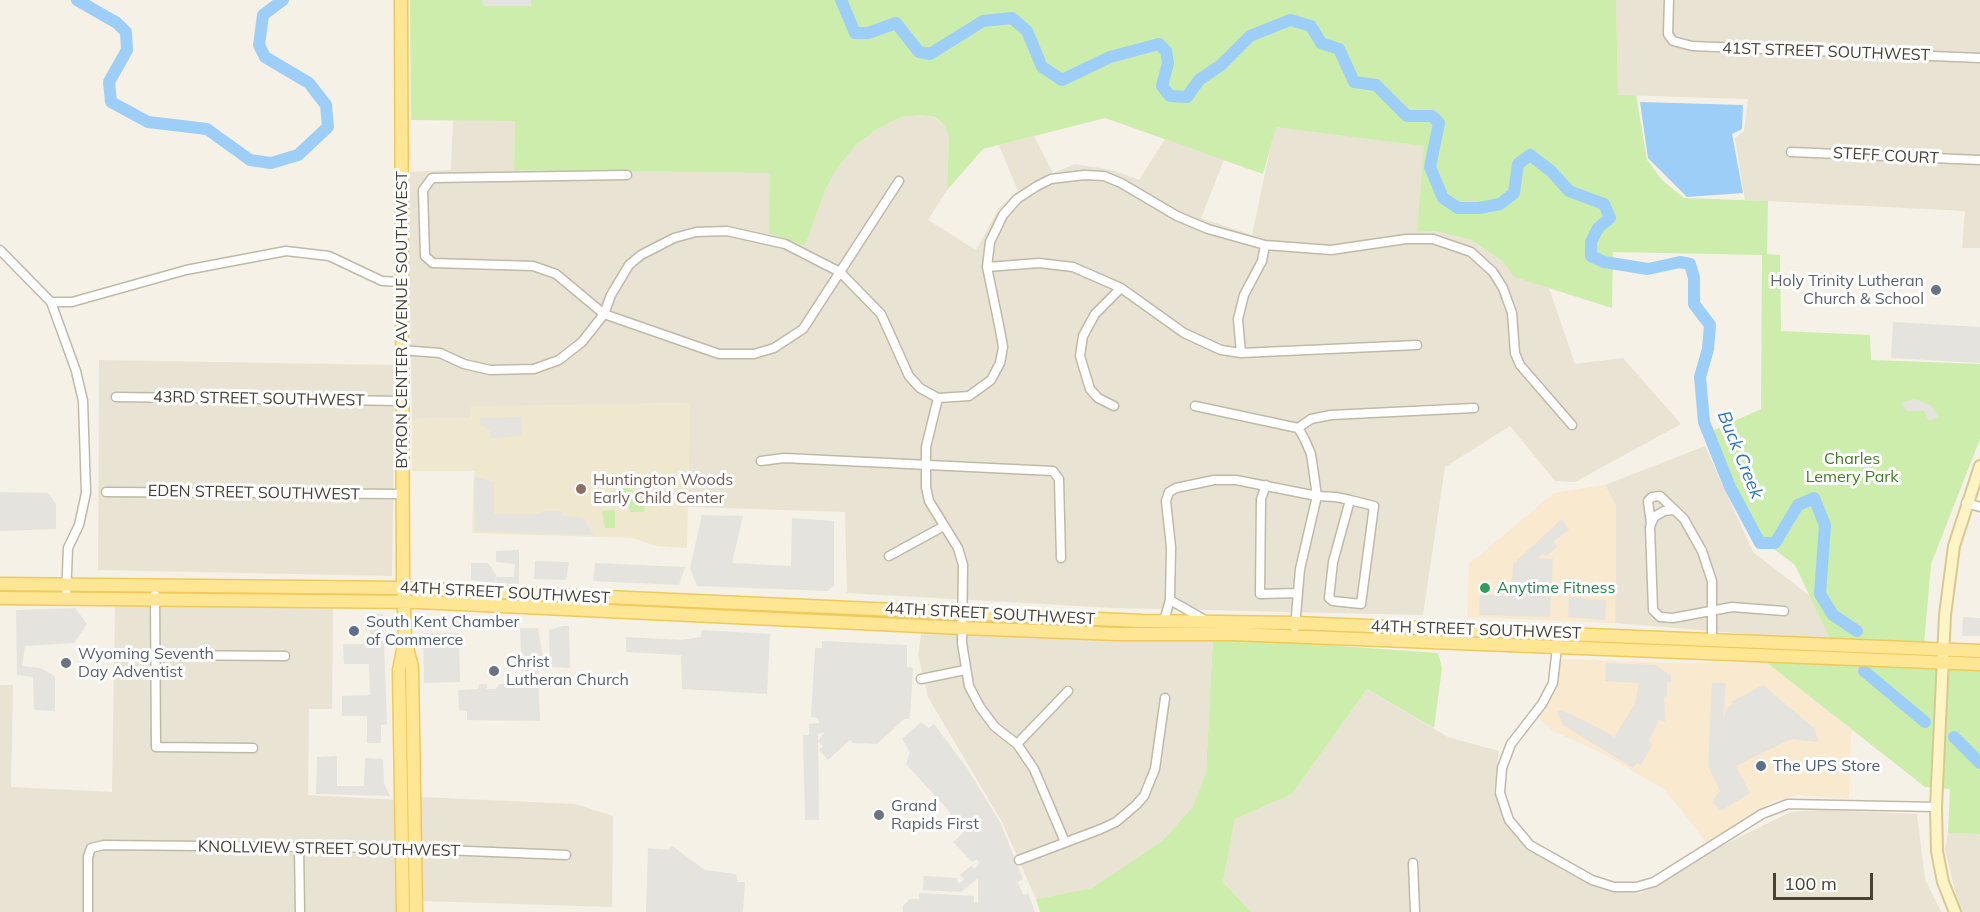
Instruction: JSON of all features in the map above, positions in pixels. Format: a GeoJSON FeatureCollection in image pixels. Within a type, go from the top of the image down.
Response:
{"type":"FeatureCollection","features":[{"type":"Feature","properties":{"kind":"main road","name":"BYRON CENTER AVENUE SOUTHWEST"},"geometry":{"type":"LineString","coordinates":[[401,0],[404,602],[405,640],[412,676],[416,912]]}},
{"type":"Feature","properties":{"kind":"main road","name":"44TH STREET SOUTHWEST"},"geometry":{"type":"LineString","coordinates":[[0,584],[404,588],[963,613],[1407,627],[1980,651]]}},
{"type":"Feature","properties":{"kind":"main road","name":"44TH STREET SOUTHWEST"},"geometry":{"type":"LineString","coordinates":[[0,597],[404,602],[963,628],[1295,637],[1980,664]]}},
{"type":"Feature","properties":{"kind":"main road"},"geometry":{"type":"LineString","coordinates":[[786,619],[793,610],[804,606]]}},
{"type":"Feature","properties":{"kind":"main road"},"geometry":{"type":"LineString","coordinates":[[1406,641],[1407,627]]}},
{"type":"Feature","properties":{"kind":"main road"},"geometry":{"type":"LineString","coordinates":[[1542,647],[1557,634]]}},
{"type":"Feature","properties":{"kind":"main road"},"geometry":{"type":"LineString","coordinates":[[1557,647],[1561,640],[1573,634]]}},
{"type":"Feature","properties":{"kind":"main road","name":"BYRON CENTER AVENUE SOUTHWEST"},"geometry":{"type":"LineString","coordinates":[[403,912],[399,670],[405,640]]}},
{"type":"Feature","properties":{"kind":"main road"},"geometry":{"type":"LineString","coordinates":[[1748,641],[1753,655],[1766,642]]}},
{"type":"Feature","properties":{"kind":"street","name":"41ST STREET SOUTHWEST"},"geometry":{"type":"LineString","coordinates":[[1669,0],[1668,34],[1674,41],[1692,46],[1980,58]]}},
{"type":"Feature","properties":{"kind":"street","name":"STEFF COURT"},"geometry":{"type":"LineString","coordinates":[[1791,152],[1980,160]]}},
{"type":"Feature","properties":{"kind":"street"},"geometry":{"type":"LineString","coordinates":[[627,175],[432,178],[423,190],[425,256],[433,264],[514,264],[541,268],[556,274],[604,314],[713,352],[731,356],[754,354],[774,348],[803,329],[899,181]]}},
{"type":"Feature","properties":{"kind":"street"},"geometry":{"type":"LineString","coordinates":[[402,350],[440,352],[464,364],[490,370],[534,369],[559,360],[582,342],[604,314],[610,295],[629,265],[653,246],[696,232],[727,231],[763,238],[810,255],[840,272],[881,314],[909,376],[920,388],[938,398],[960,398],[978,391],[991,380],[1000,363],[1003,347],[987,267],[990,242],[1003,215],[1017,199],[1051,179],[1083,175],[1104,176],[1208,229],[1265,245],[1331,250],[1406,239],[1433,239],[1471,252],[1493,272],[1503,288],[1512,313],[1515,353],[1520,365],[1572,425]]}},
{"type":"Feature","properties":{"kind":"street"},"geometry":{"type":"LineString","coordinates":[[1241,353],[1238,319],[1244,296],[1262,261],[1265,245]]}},
{"type":"Feature","properties":{"kind":"street"},"geometry":{"type":"LineString","coordinates":[[0,250],[51,302],[76,371],[85,416],[86,493],[78,525],[68,548],[66,598]]}},
{"type":"Feature","properties":{"kind":"street"},"geometry":{"type":"LineString","coordinates":[[51,302],[72,302],[186,270],[286,251],[330,256],[382,280],[401,282]]}},
{"type":"Feature","properties":{"kind":"street"},"geometry":{"type":"LineString","coordinates":[[987,267],[1039,263],[1073,267],[1121,288],[1184,333],[1221,350],[1241,353],[1417,345]]}},
{"type":"Feature","properties":{"kind":"street"},"geometry":{"type":"LineString","coordinates":[[1114,406],[1098,398],[1090,389],[1080,356],[1083,336],[1095,314],[1121,288]]}},
{"type":"Feature","properties":{"kind":"street","name":"43RD STREET SOUTHWEST"},"geometry":{"type":"LineString","coordinates":[[117,397],[402,401]]}},
{"type":"Feature","properties":{"kind":"street"},"geometry":{"type":"LineString","coordinates":[[938,398],[931,422],[925,464],[929,501],[958,548],[963,565],[965,670],[969,686],[980,707],[995,727],[1017,744],[1042,783],[1065,842]]}},
{"type":"Feature","properties":{"kind":"street"},"geometry":{"type":"LineString","coordinates":[[1195,406],[1298,428],[1311,419],[1331,415],[1474,408]]}},
{"type":"Feature","properties":{"kind":"street"},"geometry":{"type":"LineString","coordinates":[[1295,637],[1300,569],[1317,496],[1311,454],[1298,428]]}},
{"type":"Feature","properties":{"kind":"street"},"geometry":{"type":"LineString","coordinates":[[761,460],[784,458],[1053,471],[1059,479],[1061,558]]}},
{"type":"Feature","properties":{"kind":"street"},"geometry":{"type":"LineString","coordinates":[[1955,912],[1943,882],[1937,851],[1936,807],[1943,650],[1947,580],[1966,503],[1980,466]]}},
{"type":"Feature","properties":{"kind":"street"},"geometry":{"type":"LineString","coordinates":[[1164,621],[1170,600],[1171,548],[1167,501],[1169,492],[1184,485],[1214,480],[1266,485],[1317,496],[1350,500],[1374,506],[1361,604],[1333,601],[1329,598],[1333,562],[1350,500]]}},
{"type":"Feature","properties":{"kind":"street"},"geometry":{"type":"LineString","coordinates":[[1266,485],[1261,500],[1260,594],[1298,593]]}},
{"type":"Feature","properties":{"kind":"street","name":"EDEN STREET SOUTHWEST"},"geometry":{"type":"LineString","coordinates":[[106,492],[403,495]]}},
{"type":"Feature","properties":{"kind":"street"},"geometry":{"type":"LineString","coordinates":[[1712,640],[1714,610],[1712,582],[1702,551],[1688,525],[1664,497],[1652,497],[1647,505],[1651,524],[1651,590],[1653,610],[1660,617],[1673,618],[1714,610],[1732,607],[1784,611]]}},
{"type":"Feature","properties":{"kind":"street"},"geometry":{"type":"LineString","coordinates":[[1966,503],[1980,507]]}},
{"type":"Feature","properties":{"kind":"street"},"geometry":{"type":"LineString","coordinates":[[1651,524],[1654,517],[1664,511],[1674,510]]}},
{"type":"Feature","properties":{"kind":"street"},"geometry":{"type":"LineString","coordinates":[[890,556],[944,526]]}},
{"type":"Feature","properties":{"kind":"street"},"geometry":{"type":"LineString","coordinates":[[155,586],[156,747],[253,748]]}},
{"type":"Feature","properties":{"kind":"street"},"geometry":{"type":"LineString","coordinates":[[1170,600],[1205,620]]}},
{"type":"Feature","properties":{"kind":"street"},"geometry":{"type":"LineString","coordinates":[[1557,647],[1553,683],[1542,704],[1511,744],[1502,768],[1500,793],[1509,820],[1530,845],[1592,880],[1614,887],[1636,888],[1654,882],[1762,814],[1788,804],[1936,807]]}},
{"type":"Feature","properties":{"kind":"street"},"geometry":{"type":"LineString","coordinates":[[155,655],[285,656]]}},
{"type":"Feature","properties":{"kind":"street"},"geometry":{"type":"LineString","coordinates":[[921,679],[965,670]]}},
{"type":"Feature","properties":{"kind":"street"},"geometry":{"type":"LineString","coordinates":[[1017,744],[1068,691]]}},
{"type":"Feature","properties":{"kind":"street"},"geometry":{"type":"LineString","coordinates":[[1019,860],[1116,822],[1144,796],[1155,769],[1165,698]]}},
{"type":"Feature","properties":{"kind":"street","name":"KNOLLVIEW STREET SOUTHWEST"},"geometry":{"type":"LineString","coordinates":[[88,912],[88,857],[91,848],[104,845],[402,848],[566,855]]}},
{"type":"Feature","properties":{"kind":"street"},"geometry":{"type":"LineString","coordinates":[[299,847],[300,912]]}},
{"type":"Feature","properties":{"kind":"street"},"geometry":{"type":"LineString","coordinates":[[1413,863],[1415,912]]}},
{"type":"Feature","properties":{"kind":"shaded area"},"geometry":{"type":"Polygon","coordinates":[[[482,0],[531,0],[531,6],[483,6],[482,0]]]}},
{"type":"Feature","properties":{"kind":"shaded area"},"geometry":{"type":"Polygon","coordinates":[[[1616,0],[1980,0],[1980,248],[1962,248],[1965,211],[1745,200],[1735,138],[1744,131],[1748,99],[1618,95],[1616,0]]]}},
{"type":"Feature","properties":{"kind":"shaded area"},"geometry":{"type":"Polygon","coordinates":[[[920,115],[934,117],[944,125],[949,137],[947,190],[928,220],[976,250],[999,208],[1018,191],[999,145],[1034,136],[1053,173],[1075,164],[1112,170],[1139,180],[1165,139],[1224,160],[1201,218],[1252,235],[1275,126],[1425,146],[1417,232],[1435,231],[1471,240],[1502,261],[1514,277],[1549,288],[1575,364],[1623,358],[1681,424],[1575,482],[1555,481],[1510,426],[1445,467],[1423,615],[1113,608],[847,593],[845,512],[688,507],[690,403],[471,407],[470,418],[412,419],[408,172],[451,170],[453,120],[515,121],[514,170],[771,173],[769,233],[805,246],[825,190],[838,167],[856,145],[877,129],[901,117],[920,115]]]}},
{"type":"Feature","properties":{"kind":"shaded area"},"geometry":{"type":"Polygon","coordinates":[[[1893,322],[1980,327],[1980,363],[1891,358],[1893,322]]]}},
{"type":"Feature","properties":{"kind":"shaded area"},"geometry":{"type":"Polygon","coordinates":[[[99,360],[395,365],[392,576],[98,570],[99,360]]]}},
{"type":"Feature","properties":{"kind":"shaded area"},"geometry":{"type":"Polygon","coordinates":[[[1915,399],[1931,405],[1938,417],[1929,421],[1924,411],[1906,411],[1901,403],[1915,399]]]}},
{"type":"Feature","properties":{"kind":"shaded area","name":"Huntington Woods Early Child Center"},"geometry":{"type":"Polygon","coordinates":[[[690,403],[687,548],[656,546],[633,538],[472,533],[474,471],[412,471],[412,419],[470,418],[471,406],[690,403]]]}},
{"type":"Feature","properties":{"kind":"shaded area"},"geometry":{"type":"Polygon","coordinates":[[[522,417],[521,436],[491,438],[490,431],[480,424],[480,418],[522,417]]]}},
{"type":"Feature","properties":{"kind":"shaded area"},"geometry":{"type":"Polygon","coordinates":[[[1705,446],[1753,552],[1810,596],[1831,641],[1615,623],[1616,506],[1605,485],[1705,446]]]}},
{"type":"Feature","properties":{"kind":"shaded area"},"geometry":{"type":"Polygon","coordinates":[[[474,476],[494,482],[494,514],[540,514],[545,511],[562,511],[563,516],[582,517],[594,535],[475,531],[474,476]]]}},
{"type":"Feature","properties":{"kind":"shaded area"},"geometry":{"type":"Polygon","coordinates":[[[1605,485],[1616,506],[1615,623],[1467,617],[1469,564],[1554,493],[1605,485]]]}},
{"type":"Feature","properties":{"kind":"shaded area"},"geometry":{"type":"Polygon","coordinates":[[[0,492],[48,493],[56,504],[56,529],[0,531],[0,492]]]}},
{"type":"Feature","properties":{"kind":"shaded area"},"geometry":{"type":"Polygon","coordinates":[[[702,515],[743,516],[732,563],[791,566],[792,518],[834,521],[834,586],[827,591],[697,586],[690,568],[702,515]]]}},
{"type":"Feature","properties":{"kind":"shaded area"},"geometry":{"type":"Polygon","coordinates":[[[1562,519],[1569,530],[1553,542],[1557,547],[1546,556],[1542,553],[1538,558],[1553,559],[1550,617],[1479,615],[1480,594],[1511,595],[1513,564],[1562,519]]]}},
{"type":"Feature","properties":{"kind":"shaded area"},"geometry":{"type":"Polygon","coordinates":[[[519,550],[519,584],[497,583],[496,577],[514,577],[515,564],[496,562],[496,551],[519,550]]]}},
{"type":"Feature","properties":{"kind":"shaded area"},"geometry":{"type":"Polygon","coordinates":[[[535,561],[569,562],[566,580],[534,579],[535,561]]]}},
{"type":"Feature","properties":{"kind":"shaded area"},"geometry":{"type":"Polygon","coordinates":[[[471,563],[488,563],[496,575],[495,583],[471,580],[471,563]]]}},
{"type":"Feature","properties":{"kind":"shaded area"},"geometry":{"type":"Polygon","coordinates":[[[595,563],[685,567],[679,585],[593,581],[595,563]]]}},
{"type":"Feature","properties":{"kind":"shaded area"},"geometry":{"type":"Polygon","coordinates":[[[1569,597],[1606,600],[1605,620],[1568,617],[1569,597]]]}},
{"type":"Feature","properties":{"kind":"shaded area"},"geometry":{"type":"Polygon","coordinates":[[[115,603],[333,607],[332,709],[309,709],[308,795],[398,800],[399,912],[0,912],[0,685],[13,685],[11,787],[112,792],[115,603]]]}},
{"type":"Feature","properties":{"kind":"shaded area"},"geometry":{"type":"Polygon","coordinates":[[[75,608],[87,624],[74,643],[25,646],[22,666],[40,668],[55,676],[55,711],[34,710],[33,677],[17,675],[16,610],[75,608]]]}},
{"type":"Feature","properties":{"kind":"shaded area"},"geometry":{"type":"Polygon","coordinates":[[[370,614],[383,614],[387,724],[381,725],[381,743],[367,743],[367,716],[342,716],[342,696],[370,695],[369,664],[344,664],[343,644],[370,644],[370,614]]]}},
{"type":"Feature","properties":{"kind":"shaded area"},"geometry":{"type":"Polygon","coordinates":[[[1963,617],[1980,618],[1980,636],[1962,636],[1963,617]]]}},
{"type":"Feature","properties":{"kind":"shaded area"},"geometry":{"type":"Polygon","coordinates":[[[569,626],[570,668],[550,667],[549,630],[569,626]]]}},
{"type":"Feature","properties":{"kind":"shaded area"},"geometry":{"type":"Polygon","coordinates":[[[520,628],[538,628],[544,664],[538,666],[540,721],[467,720],[467,711],[459,710],[458,690],[478,689],[479,684],[487,684],[487,689],[496,689],[499,684],[525,683],[525,655],[521,654],[520,628]]]}},
{"type":"Feature","properties":{"kind":"shaded area"},"geometry":{"type":"Polygon","coordinates":[[[702,630],[770,634],[767,694],[682,689],[681,655],[626,652],[626,637],[682,640],[701,637],[702,630]]]}},
{"type":"Feature","properties":{"kind":"shaded area"},"geometry":{"type":"Polygon","coordinates":[[[922,630],[1213,637],[1206,773],[1192,808],[1162,841],[1092,888],[1036,899],[1002,822],[928,697],[918,655],[922,630]]]}},
{"type":"Feature","properties":{"kind":"shaded area"},"geometry":{"type":"Polygon","coordinates":[[[423,633],[459,633],[460,682],[424,683],[423,633]]]}},
{"type":"Feature","properties":{"kind":"shaded area"},"geometry":{"type":"Polygon","coordinates":[[[822,641],[907,645],[907,667],[913,668],[910,719],[904,719],[877,744],[853,743],[850,740],[828,760],[819,750],[823,746],[818,741],[819,820],[805,820],[803,735],[809,735],[809,724],[819,723],[818,718],[811,717],[815,648],[822,648],[822,641]],[[825,732],[818,734],[818,741],[825,732]]]}},
{"type":"Feature","properties":{"kind":"shaded area"},"geometry":{"type":"Polygon","coordinates":[[[1562,659],[1675,663],[1766,662],[1851,729],[1849,799],[1798,795],[1772,802],[1708,844],[1665,790],[1604,754],[1553,731],[1537,716],[1552,695],[1562,659]]]}},
{"type":"Feature","properties":{"kind":"shaded area"},"geometry":{"type":"Polygon","coordinates":[[[1606,663],[1655,665],[1671,676],[1671,682],[1667,682],[1667,696],[1664,697],[1665,722],[1659,719],[1649,741],[1652,745],[1641,765],[1637,763],[1633,768],[1563,725],[1557,712],[1561,710],[1583,720],[1613,736],[1613,739],[1635,704],[1639,683],[1605,681],[1606,663]]]}},
{"type":"Feature","properties":{"kind":"shaded area"},"geometry":{"type":"Polygon","coordinates":[[[1712,683],[1726,683],[1723,722],[1726,709],[1733,704],[1731,702],[1763,685],[1815,729],[1818,742],[1791,739],[1736,766],[1750,793],[1721,811],[1712,802],[1720,791],[1708,766],[1712,683]]]}},
{"type":"Feature","properties":{"kind":"shaded area"},"geometry":{"type":"Polygon","coordinates":[[[1367,689],[1448,737],[1499,751],[1494,792],[1517,839],[1562,870],[1600,889],[1641,893],[1717,848],[1791,812],[1820,810],[1917,814],[1925,879],[1941,912],[1251,912],[1223,882],[1235,819],[1292,794],[1367,689]]]}},
{"type":"Feature","properties":{"kind":"shaded area"},"geometry":{"type":"Polygon","coordinates":[[[921,722],[929,728],[934,724],[967,768],[1001,824],[1023,879],[1018,882],[1023,895],[1028,893],[1035,912],[903,912],[903,906],[910,899],[919,899],[919,893],[974,896],[974,902],[978,902],[978,878],[961,892],[923,890],[924,876],[957,878],[959,884],[964,879],[960,875],[971,866],[975,869],[979,863],[977,859],[972,862],[953,842],[963,833],[948,810],[906,764],[910,752],[902,739],[921,722]]]}},
{"type":"Feature","properties":{"kind":"shaded area"},"geometry":{"type":"Polygon","coordinates":[[[337,756],[337,786],[364,786],[365,758],[383,759],[384,783],[390,796],[316,794],[317,757],[337,756]]]}},
{"type":"Feature","properties":{"kind":"shaded area"},"geometry":{"type":"Polygon","coordinates":[[[420,797],[575,804],[613,816],[612,907],[421,901],[420,797]]]}},
{"type":"Feature","properties":{"kind":"shaded area"},"geometry":{"type":"Polygon","coordinates":[[[1948,833],[1980,834],[1980,912],[1960,912],[1945,849],[1948,833]]]}},
{"type":"Feature","properties":{"kind":"shaded area"},"geometry":{"type":"Polygon","coordinates":[[[672,846],[705,870],[736,874],[738,882],[745,882],[743,912],[646,912],[648,848],[668,850],[672,846]]]}},
{"type":"Feature","properties":{"kind":"green space","name":"Charles Lemery Park"},"geometry":{"type":"Polygon","coordinates":[[[410,0],[1616,0],[1618,95],[1636,95],[1647,160],[1663,181],[1684,198],[1768,201],[1767,254],[1780,255],[1781,331],[1870,335],[1871,360],[1980,364],[1980,439],[1931,564],[1924,644],[1831,641],[1795,565],[1761,539],[1745,513],[1710,432],[1761,409],[1762,255],[1613,252],[1612,308],[1514,277],[1502,261],[1471,240],[1435,231],[1417,232],[1424,146],[1276,127],[1263,174],[1105,118],[983,149],[947,190],[949,137],[944,125],[935,117],[920,115],[901,117],[877,129],[856,145],[838,167],[825,190],[805,246],[769,233],[770,173],[514,170],[515,121],[411,120],[410,0]]]}},
{"type":"Feature","properties":{"kind":"green space"},"geometry":{"type":"Polygon","coordinates":[[[622,485],[639,494],[645,506],[644,512],[630,512],[627,503],[620,500],[622,485]]]}},
{"type":"Feature","properties":{"kind":"green space"},"geometry":{"type":"Polygon","coordinates":[[[615,510],[615,528],[605,528],[602,511],[615,510]]]}},
{"type":"Feature","properties":{"kind":"green space"},"geometry":{"type":"Polygon","coordinates":[[[1213,637],[1438,653],[1442,668],[1434,728],[1367,689],[1292,794],[1235,819],[1223,882],[1251,912],[1040,912],[1036,899],[1092,888],[1162,841],[1192,808],[1206,773],[1213,637]]]}},
{"type":"Feature","properties":{"kind":"green space"},"geometry":{"type":"Polygon","coordinates":[[[1766,662],[1980,671],[1980,834],[1948,833],[1950,789],[1925,787],[1766,662]]]}},
{"type":"Feature","properties":{"kind":"water"},"geometry":{"type":"Polygon","coordinates":[[[1640,102],[1743,105],[1742,129],[1732,134],[1743,193],[1687,197],[1648,158],[1640,102]]]}},
{"type":"Feature","properties":{"kind":"waterway","name":"Buck Creek"},"geometry":{"type":"LineString","coordinates":[[77,0],[117,23],[126,32],[127,50],[109,82],[111,102],[148,122],[207,129],[250,160],[271,163],[298,155],[328,127],[326,105],[309,83],[265,57],[259,45],[263,15],[283,0]]}},
{"type":"Feature","properties":{"kind":"waterway","name":"Buck Creek"},"geometry":{"type":"LineString","coordinates":[[841,0],[855,33],[868,33],[896,23],[919,52],[930,54],[983,21],[1012,18],[1027,31],[1042,67],[1062,80],[1110,57],[1159,44],[1166,51],[1168,63],[1162,86],[1170,96],[1187,97],[1199,80],[1221,65],[1250,36],[1290,20],[1311,26],[1321,43],[1339,49],[1354,82],[1376,85],[1407,116],[1432,116],[1439,123],[1430,167],[1443,198],[1458,208],[1479,208],[1500,204],[1514,193],[1518,164],[1530,155],[1551,171],[1569,191],[1604,204],[1610,218],[1598,228],[1591,242],[1591,256],[1604,262],[1648,269],[1680,262],[1690,264],[1694,278],[1694,304],[1710,325],[1708,349],[1700,377],[1704,422],[1730,487],[1760,543],[1775,543],[1798,505],[1814,498],[1825,525],[1820,594],[1833,615],[1857,631]]}},
{"type":"Feature","properties":{"kind":"waterway","name":"Buck Creek"},"geometry":{"type":"LineString","coordinates":[[1864,671],[1925,722]]}},
{"type":"Feature","properties":{"kind":"waterway","name":"Buck Creek"},"geometry":{"type":"LineString","coordinates":[[1954,737],[1980,763]]}},
{"type":"Feature","properties":{"kind":"place","name":"Holy Trinity Lutheran Church & School"},"geometry":{"type":"Point","coordinates":[1936,290]}},
{"type":"Feature","properties":{"kind":"place","name":"Huntington Woods Early Child Center"},"geometry":{"type":"Point","coordinates":[581,489]}},
{"type":"Feature","properties":{"kind":"place","name":"Anytime Fitness"},"geometry":{"type":"Point","coordinates":[1485,588]}},
{"type":"Feature","properties":{"kind":"place","name":"South Kent Chamber of Commerce"},"geometry":{"type":"Point","coordinates":[354,631]}},
{"type":"Feature","properties":{"kind":"place","name":"Wyoming Seventh Day Adventist"},"geometry":{"type":"Point","coordinates":[66,663]}},
{"type":"Feature","properties":{"kind":"place","name":"Christ Lutheran Church"},"geometry":{"type":"Point","coordinates":[494,671]}},
{"type":"Feature","properties":{"kind":"place","name":"The UPS Store"},"geometry":{"type":"Point","coordinates":[1761,766]}},
{"type":"Feature","properties":{"kind":"place","name":"Grand Rapids First"},"geometry":{"type":"Point","coordinates":[879,815]}}]}
